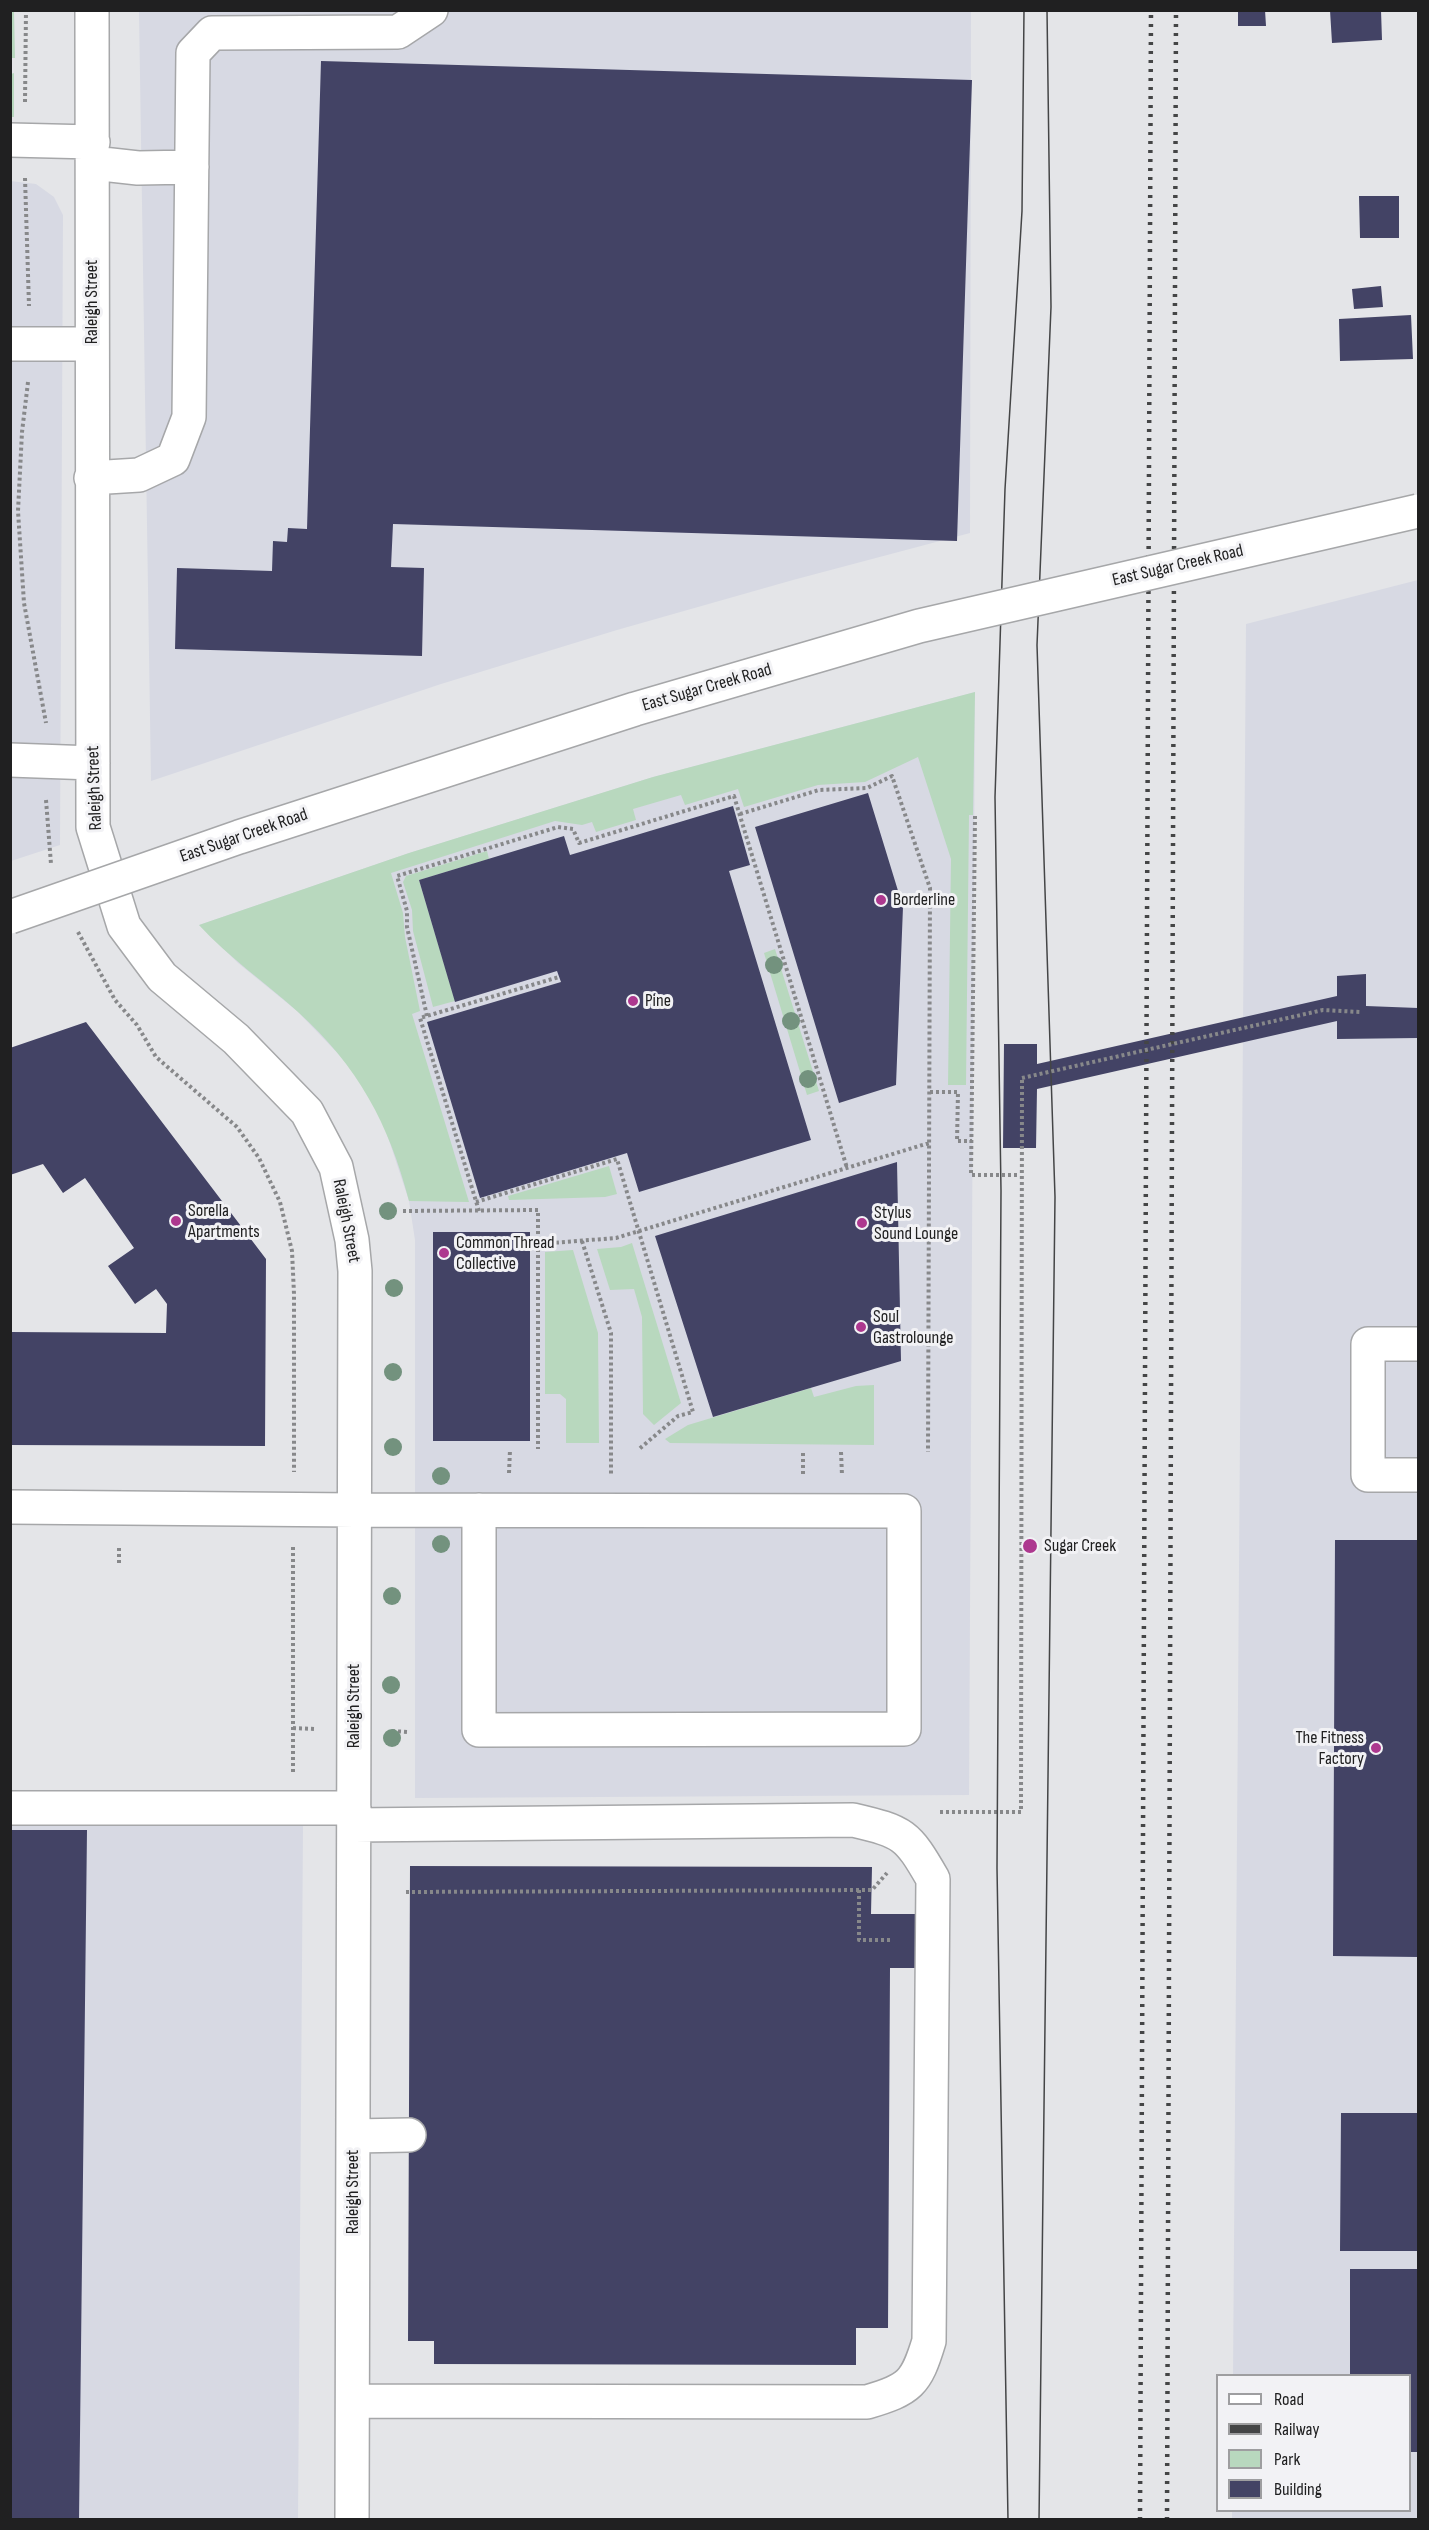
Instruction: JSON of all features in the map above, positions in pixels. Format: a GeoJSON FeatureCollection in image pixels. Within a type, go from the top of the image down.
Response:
{"type":"FeatureCollection","features":[{"type":"Feature","properties":{"kind":"street","name":"Raleigh Street"},"geometry":{"type":"LineString","coordinates":[[92,10],[93,827],[124,926],[162,977],[236,1039],[307,1112],[336,1167],[352,1240],[356,1271],[352,2520]]}},
{"type":"Feature","properties":{"kind":"street"},"geometry":{"type":"LineString","coordinates":[[91,478],[138,475],[173,459],[189,417],[193,53],[212,33],[398,32],[431,10]]}},
{"type":"Feature","properties":{"kind":"street"},"geometry":{"type":"LineString","coordinates":[[10,141],[93,152],[138,168],[192,167]]}},
{"type":"Feature","properties":{"kind":"street"},"geometry":{"type":"LineString","coordinates":[[10,344],[92,344]]}},
{"type":"Feature","properties":{"kind":"street","name":"East Sugar Creek Road"},"geometry":{"type":"LineString","coordinates":[[10,917],[239,837],[635,709],[919,626],[1419,511]]}},
{"type":"Feature","properties":{"kind":"street"},"geometry":{"type":"LineString","coordinates":[[10,760],[93,763]]}},
{"type":"Feature","properties":{"kind":"street"},"geometry":{"type":"LineString","coordinates":[[1419,1344],[1368,1344],[1368,1475],[1419,1475]]}},
{"type":"Feature","properties":{"kind":"street"},"geometry":{"type":"LineString","coordinates":[[10,1507],[904,1511],[904,1730],[479,1730],[478,1510]]}},
{"type":"Feature","properties":{"kind":"street"},"geometry":{"type":"LineString","coordinates":[[10,1808],[354,1816],[853,1820],[890,1828],[913,1844],[933,1879],[929,2341],[920,2371],[899,2392],[867,2402],[353,2401]]}},
{"type":"Feature","properties":{"kind":"street"},"geometry":{"type":"LineString","coordinates":[[353,2136],[409,2135]]}},
{"type":"Feature","properties":{"kind":"path"},"geometry":{"type":"LineString","coordinates":[[740,814],[819,790],[867,788],[892,776],[930,888],[928,1452]]}},
{"type":"Feature","properties":{"kind":"path"},"geometry":{"type":"LineString","coordinates":[[427,1016],[407,927],[407,911],[397,876],[558,827],[573,830],[579,843],[734,796],[846,1168]]}},
{"type":"Feature","properties":{"kind":"path"},"geometry":{"type":"LineString","coordinates":[[975,816],[971,1175],[1020,1175]]}},
{"type":"Feature","properties":{"kind":"path"},"geometry":{"type":"LineString","coordinates":[[479,1211],[420,1018],[559,976]]}},
{"type":"Feature","properties":{"kind":"path"},"geometry":{"type":"LineString","coordinates":[[940,1812],[1021,1812],[1020,1175],[1022,1078],[1323,1010],[1360,1012]]}},
{"type":"Feature","properties":{"kind":"path"},"geometry":{"type":"LineString","coordinates":[[929,1092],[958,1092],[957,1141],[972,1141]]}},
{"type":"Feature","properties":{"kind":"path"},"geometry":{"type":"LineString","coordinates":[[538,1244],[616,1238],[929,1143]]}},
{"type":"Feature","properties":{"kind":"path"},"geometry":{"type":"LineString","coordinates":[[477,1202],[617,1159],[693,1412],[678,1416],[638,1450]]}},
{"type":"Feature","properties":{"kind":"path"},"geometry":{"type":"LineString","coordinates":[[403,1211],[538,1210],[538,1449]]}},
{"type":"Feature","properties":{"kind":"path"},"geometry":{"type":"LineString","coordinates":[[582,1241],[610,1333],[611,1450]]}},
{"type":"Feature","properties":{"kind":"path"},"geometry":{"type":"LineString","coordinates":[[406,1892],[872,1890],[888,1872]]}},
{"type":"Feature","properties":{"kind":"path"},"geometry":{"type":"LineString","coordinates":[[860,1890],[859,1940],[893,1940]]}},
{"type":"Feature","properties":{"kind":"shaded area"},"geometry":{"type":"Polygon","coordinates":[[[139,11],[971,11],[970,533],[617,630],[441,684],[151,781],[139,11]]]}},
{"type":"Feature","properties":{"kind":"shaded area"},"geometry":{"type":"Polygon","coordinates":[[[10,181],[36,184],[54,197],[63,215],[60,845],[11,861],[10,181]]]}},
{"type":"Feature","properties":{"kind":"shaded area"},"geometry":{"type":"Polygon","coordinates":[[[1418,580],[1418,2519],[1232,2520],[1232,2512],[1411,2512],[1411,2374],[1233,2374],[1246,624],[1418,580]]]}},
{"type":"Feature","properties":{"kind":"shaded area"},"geometry":{"type":"Polygon","coordinates":[[[975,692],[969,1795],[415,1798],[415,1240],[409,1201],[385,1128],[368,1094],[347,1063],[297,1011],[238,963],[199,925],[409,853],[653,777],[975,692]]]}},
{"type":"Feature","properties":{"kind":"shaded area"},"geometry":{"type":"Polygon","coordinates":[[[11,1826],[303,1826],[298,2519],[11,2520],[11,1826]]]}},
{"type":"Feature","properties":{"kind":"green space"},"geometry":{"type":"Polygon","coordinates":[[[10,11],[14,11],[15,58],[11,58],[10,11]]]}},
{"type":"Feature","properties":{"kind":"green space"},"geometry":{"type":"Polygon","coordinates":[[[14,73],[14,117],[11,117],[11,74],[14,73]]]}},
{"type":"Feature","properties":{"kind":"green space"},"geometry":{"type":"Polygon","coordinates":[[[975,692],[973,815],[969,815],[966,1085],[948,1085],[951,859],[918,757],[865,782],[818,785],[744,807],[738,789],[685,805],[681,795],[633,809],[636,820],[596,832],[592,822],[582,825],[555,821],[391,873],[403,913],[405,937],[420,1011],[412,1014],[469,1202],[409,1201],[392,1147],[381,1122],[354,1075],[338,1053],[298,1012],[222,948],[199,925],[409,853],[653,777],[975,692]]]}},
{"type":"Feature","properties":{"kind":"green space"},"geometry":{"type":"Polygon","coordinates":[[[487,851],[489,859],[419,880],[455,1001],[433,1007],[413,931],[412,910],[403,882],[406,876],[487,851]]]}},
{"type":"Feature","properties":{"kind":"green space"},"geometry":{"type":"Polygon","coordinates":[[[775,949],[819,1091],[807,1095],[764,953],[775,949]]]}},
{"type":"Feature","properties":{"kind":"green space"},"geometry":{"type":"Polygon","coordinates":[[[609,1166],[617,1194],[605,1197],[509,1200],[508,1196],[609,1166]]]}},
{"type":"Feature","properties":{"kind":"green space"},"geometry":{"type":"Polygon","coordinates":[[[632,1243],[681,1403],[654,1425],[643,1414],[642,1317],[634,1289],[610,1290],[597,1249],[621,1247],[632,1243]]]}},
{"type":"Feature","properties":{"kind":"green space"},"geometry":{"type":"Polygon","coordinates":[[[573,1250],[598,1333],[599,1443],[566,1443],[566,1399],[560,1394],[545,1394],[545,1252],[573,1250]]]}},
{"type":"Feature","properties":{"kind":"green space"},"geometry":{"type":"Polygon","coordinates":[[[874,1385],[874,1445],[670,1443],[665,1439],[688,1425],[811,1388],[814,1397],[856,1386],[874,1385]]]}},
{"type":"Feature","properties":{"kind":"building"},"geometry":{"type":"Polygon","coordinates":[[[1238,10],[1265,10],[1266,26],[1238,26],[1238,10]]]}},
{"type":"Feature","properties":{"kind":"building"},"geometry":{"type":"Polygon","coordinates":[[[1330,10],[1381,10],[1382,40],[1332,43],[1330,10]]]}},
{"type":"Feature","properties":{"kind":"building"},"geometry":{"type":"Polygon","coordinates":[[[321,61],[972,80],[957,541],[393,524],[391,567],[424,568],[422,656],[175,649],[177,568],[272,571],[273,541],[287,542],[288,528],[307,529],[321,61]]]}},
{"type":"Feature","properties":{"kind":"building"},"geometry":{"type":"Polygon","coordinates":[[[1359,196],[1399,196],[1399,238],[1360,238],[1359,196]]]}},
{"type":"Feature","properties":{"kind":"building"},"geometry":{"type":"Polygon","coordinates":[[[1381,286],[1383,307],[1354,309],[1352,289],[1381,286]]]}},
{"type":"Feature","properties":{"kind":"building"},"geometry":{"type":"Polygon","coordinates":[[[1411,315],[1413,359],[1340,361],[1339,319],[1411,315]]]}},
{"type":"Feature","properties":{"kind":"building"},"geometry":{"type":"Polygon","coordinates":[[[868,793],[903,907],[896,1085],[839,1103],[755,827],[868,793]]]}},
{"type":"Feature","properties":{"kind":"building","name":"Pine"},"geometry":{"type":"Polygon","coordinates":[[[733,806],[750,865],[729,871],[811,1140],[639,1192],[627,1153],[480,1198],[427,1022],[561,982],[557,971],[455,1002],[419,880],[564,836],[570,855],[733,806]]]}},
{"type":"Feature","properties":{"kind":"building"},"geometry":{"type":"Polygon","coordinates":[[[1366,974],[1366,1006],[1418,1008],[1418,1038],[1337,1039],[1337,1021],[1037,1089],[1036,1148],[1003,1148],[1004,1044],[1037,1044],[1037,1064],[1337,996],[1337,976],[1366,974]]]}},
{"type":"Feature","properties":{"kind":"building","name":"Sorella Apartments"},"geometry":{"type":"Polygon","coordinates":[[[86,1022],[266,1259],[265,1446],[10,1445],[10,1332],[166,1333],[167,1304],[156,1289],[135,1304],[108,1266],[134,1248],[85,1178],[63,1193],[43,1164],[10,1175],[10,1048],[86,1022]]]}},
{"type":"Feature","properties":{"kind":"building"},"geometry":{"type":"Polygon","coordinates":[[[897,1162],[901,1361],[713,1417],[655,1236],[897,1162]]]}},
{"type":"Feature","properties":{"kind":"building"},"geometry":{"type":"Polygon","coordinates":[[[433,1232],[530,1232],[530,1441],[433,1441],[433,1232]]]}},
{"type":"Feature","properties":{"kind":"building","name":"The Fitness Factory"},"geometry":{"type":"Polygon","coordinates":[[[1335,1540],[1418,1540],[1418,1957],[1333,1956],[1335,1540]]]}},
{"type":"Feature","properties":{"kind":"building"},"geometry":{"type":"Polygon","coordinates":[[[10,1830],[87,1830],[79,2520],[10,2520],[10,1830]]]}},
{"type":"Feature","properties":{"kind":"building"},"geometry":{"type":"Polygon","coordinates":[[[410,1866],[872,1867],[871,1914],[915,1914],[915,1968],[890,1968],[888,2328],[856,2328],[856,2365],[434,2364],[434,2341],[408,2341],[410,1866]]]}},
{"type":"Feature","properties":{"kind":"building"},"geometry":{"type":"Polygon","coordinates":[[[1341,2113],[1418,2113],[1418,2251],[1340,2251],[1341,2113]]]}},
{"type":"Feature","properties":{"kind":"building"},"geometry":{"type":"Polygon","coordinates":[[[1350,2269],[1418,2269],[1418,2452],[1411,2452],[1411,2374],[1350,2374],[1350,2269]]]}},
{"type":"Feature","properties":{"kind":"tram line"},"geometry":{"type":"LineString","coordinates":[[1008,2520],[997,1868],[1001,1191],[995,797],[1005,489],[1022,211],[1024,10]]}},
{"type":"Feature","properties":{"kind":"tram line"},"geometry":{"type":"LineString","coordinates":[[1039,2520],[1055,1197],[1037,645],[1051,307],[1047,10]]}},
{"type":"Feature","properties":{"kind":"railway"},"geometry":{"type":"LineString","coordinates":[[1140,2520],[1151,10]]}},
{"type":"Feature","properties":{"kind":"railway"},"geometry":{"type":"LineString","coordinates":[[1167,2520],[1176,10]]}},
{"type":"Feature","properties":{"kind":"place","name":"Borderline"},"geometry":{"type":"Point","coordinates":[881,900]}},
{"type":"Feature","properties":{"kind":"place","name":"Pine"},"geometry":{"type":"Point","coordinates":[633,1001]}},
{"type":"Feature","properties":{"kind":"place","name":"Sorella Apartments"},"geometry":{"type":"Point","coordinates":[176,1221]}},
{"type":"Feature","properties":{"kind":"place","name":"Stylus Sound Lounge"},"geometry":{"type":"Point","coordinates":[862,1223]}},
{"type":"Feature","properties":{"kind":"place","name":"Common Thread Collective"},"geometry":{"type":"Point","coordinates":[444,1253]}},
{"type":"Feature","properties":{"kind":"place","name":"Soul Gastrolounge"},"geometry":{"type":"Point","coordinates":[861,1327]}},
{"type":"Feature","properties":{"kind":"place","name":"Sugar Creek"},"geometry":{"type":"Point","coordinates":[1030,1546]}},
{"type":"Feature","properties":{"kind":"place","name":"The Fitness Factory"},"geometry":{"type":"Point","coordinates":[1376,1748]}}]}
